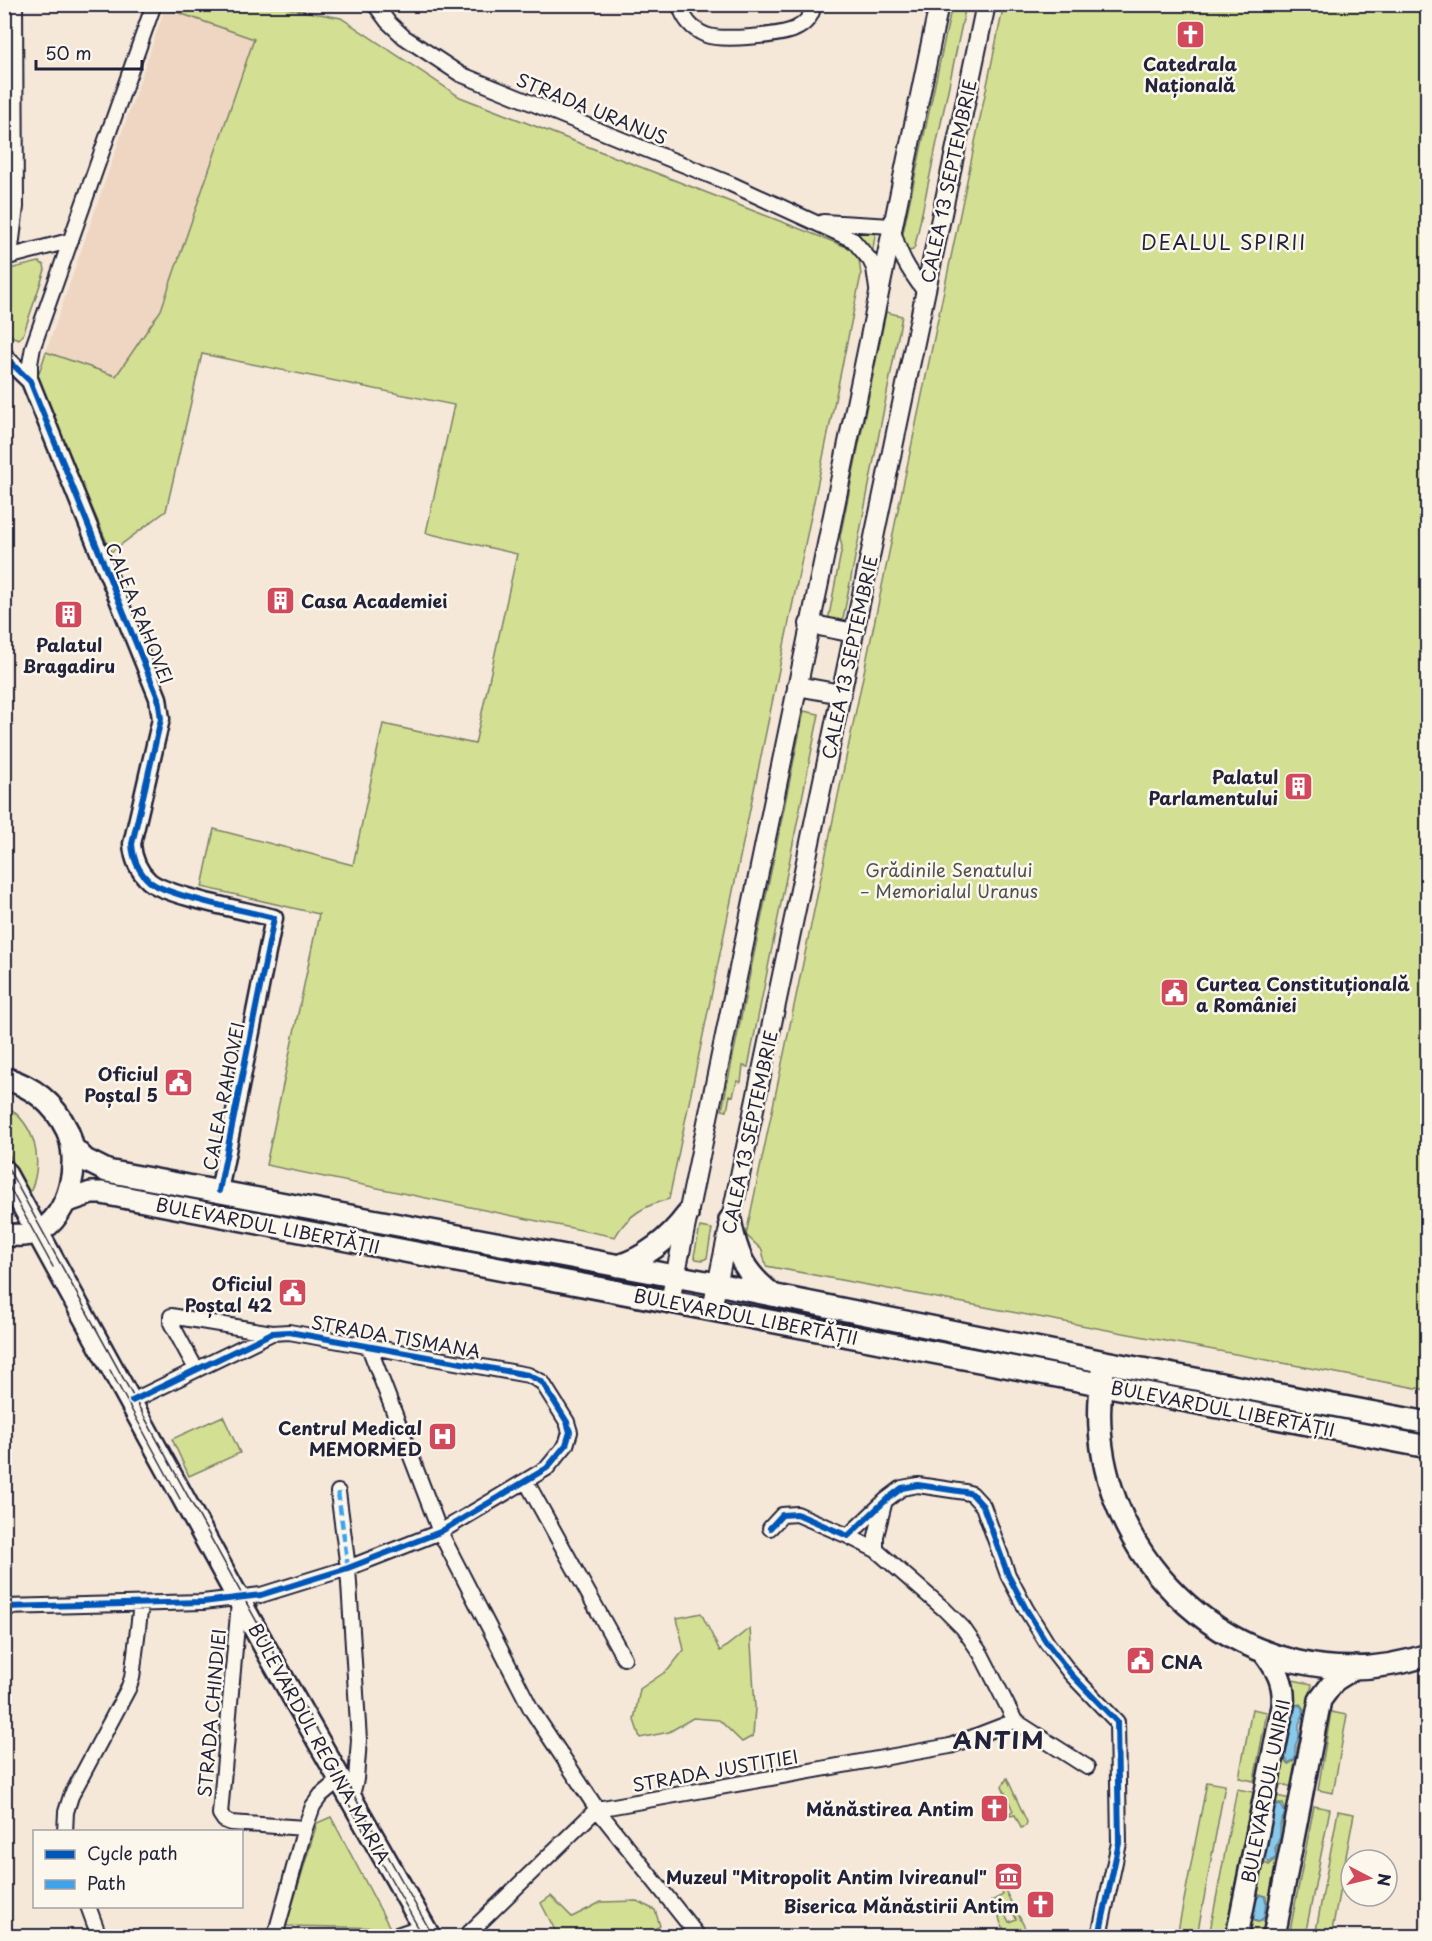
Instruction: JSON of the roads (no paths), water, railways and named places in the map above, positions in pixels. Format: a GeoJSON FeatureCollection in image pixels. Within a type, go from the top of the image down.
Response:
{"type":"FeatureCollection","features":[{"type":"Feature","properties":{"kind":"main road"},"geometry":{"type":"LineString","coordinates":[[670,1301],[939,4]]}},
{"type":"Feature","properties":{"kind":"main road","name":"CALEA 13 SEPTEMBRIE"},"geometry":{"type":"LineString","coordinates":[[712,1309],[986,4]]}},
{"type":"Feature","properties":{"kind":"main road"},"geometry":{"type":"LineString","coordinates":[[809,624],[854,633]]}},
{"type":"Feature","properties":{"kind":"main road"},"geometry":{"type":"LineString","coordinates":[[797,686],[841,694]]}},
{"type":"Feature","properties":{"kind":"main road"},"geometry":{"type":"LineString","coordinates":[[4,1078],[31,1088],[51,1106],[67,1130],[72,1147],[72,1168],[65,1202],[51,1222],[38,1231],[22,1235],[4,1234]]}},
{"type":"Feature","properties":{"kind":"main road","name":"BULEVARDUL LIBERTĂȚII"},"geometry":{"type":"LineString","coordinates":[[72,1147],[86,1160],[107,1171],[717,1284],[1105,1362],[1428,1423]]}},
{"type":"Feature","properties":{"kind":"main road","name":"BULEVARDUL REGINA MARIA"},"geometry":{"type":"LineString","coordinates":[[4,1171],[239,1598],[426,1931]]}},
{"type":"Feature","properties":{"kind":"main road","name":"BULEVARDUL LIBERTĂȚII"},"geometry":{"type":"LineString","coordinates":[[65,1202],[91,1193],[102,1193],[1428,1447]]}},
{"type":"Feature","properties":{"kind":"main road"},"geometry":{"type":"LineString","coordinates":[[618,1266],[658,1246],[687,1215]]}},
{"type":"Feature","properties":{"kind":"main road"},"geometry":{"type":"LineString","coordinates":[[730,1220],[742,1263],[753,1279],[774,1296]]}},
{"type":"Feature","properties":{"kind":"main road"},"geometry":{"type":"LineString","coordinates":[[1105,1362],[1099,1417],[1104,1462],[1115,1502],[1133,1541],[1161,1580],[1185,1604],[1227,1634],[1263,1651],[1308,1663],[1356,1667],[1388,1664],[1428,1655]]}},
{"type":"Feature","properties":{"kind":"main road","name":"BULEVARDUL UNIRII"},"geometry":{"type":"LineString","coordinates":[[1237,1936],[1283,1706],[1284,1688],[1280,1677],[1263,1651]]}},
{"type":"Feature","properties":{"kind":"main road","name":"BULEVARDUL UNIRII"},"geometry":{"type":"LineString","coordinates":[[1274,1936],[1320,1700],[1335,1680],[1356,1667]]}},
{"type":"Feature","properties":{"kind":"street"},"geometry":{"type":"LineString","coordinates":[[15,4],[16,207],[7,257],[69,241]]}},
{"type":"Feature","properties":{"kind":"street"},"geometry":{"type":"LineString","coordinates":[[30,381],[33,346],[154,4]]}},
{"type":"Feature","properties":{"kind":"street"},"geometry":{"type":"LineString","coordinates":[[679,4],[684,18],[694,28],[707,35],[720,37],[776,34],[795,29],[812,15],[814,4]]}},
{"type":"Feature","properties":{"kind":"street","name":"STRADA URANUS"},"geometry":{"type":"LineString","coordinates":[[375,5],[404,37],[460,74],[720,180],[853,240],[860,246],[874,268],[878,294]]}},
{"type":"Feature","properties":{"kind":"street","name":"STRADA URANUS"},"geometry":{"type":"LineString","coordinates":[[815,222],[892,226]]}},
{"type":"Feature","properties":{"kind":"street"},"geometry":{"type":"LineString","coordinates":[[892,226],[897,249],[904,263],[925,292]]}},
{"type":"Feature","properties":{"kind":"street","name":"CALEA RAHOVEI"},"geometry":{"type":"LineString","coordinates":[[4,357],[30,381],[160,704],[161,719],[134,832],[133,855],[137,866],[149,881],[168,891],[274,918],[219,1191]]}},
{"type":"Feature","properties":{"kind":"street","name":"STRADA TISMANA"},"geometry":{"type":"LineString","coordinates":[[196,1370],[171,1323],[171,1316],[272,1333],[296,1332],[528,1375],[542,1382],[567,1422],[570,1436],[551,1465],[526,1481]]}},
{"type":"Feature","properties":{"kind":"street","name":"STRADA TISMANA"},"geometry":{"type":"LineString","coordinates":[[132,1401],[272,1333]]}},
{"type":"Feature","properties":{"kind":"street"},"geometry":{"type":"LineString","coordinates":[[369,1347],[440,1532],[531,1709],[597,1809],[698,1936]]}},
{"type":"Feature","properties":{"kind":"street"},"geometry":{"type":"LineString","coordinates":[[4,1607],[141,1604],[261,1595],[348,1568],[440,1532],[526,1481],[624,1658]]}},
{"type":"Feature","properties":{"kind":"street"},"geometry":{"type":"LineString","coordinates":[[848,1536],[902,1488],[918,1485],[965,1492],[980,1501],[1008,1575],[1047,1643],[1071,1674],[1117,1722],[1119,1843],[1099,1936]]}},
{"type":"Feature","properties":{"kind":"street"},"geometry":{"type":"LineString","coordinates":[[338,1492],[348,1568],[359,1740],[356,1779],[351,1799]]}},
{"type":"Feature","properties":{"kind":"street"},"geometry":{"type":"LineString","coordinates":[[876,1550],[880,1514],[886,1500]]}},
{"type":"Feature","properties":{"kind":"street"},"geometry":{"type":"LineString","coordinates":[[770,1528],[782,1515],[796,1514],[876,1550],[963,1628],[981,1654],[1015,1721],[1087,1767]]}},
{"type":"Feature","properties":{"kind":"street","name":"STRADA CHINDIEI"},"geometry":{"type":"LineString","coordinates":[[239,1598],[220,1814],[224,1820],[231,1823],[305,1828]]}},
{"type":"Feature","properties":{"kind":"street"},"geometry":{"type":"LineString","coordinates":[[65,1830],[66,1812],[71,1796],[128,1689],[134,1665],[141,1604]]}},
{"type":"Feature","properties":{"kind":"street","name":"STRADA JUSTIȚIEI"},"geometry":{"type":"LineString","coordinates":[[597,1809],[950,1746],[1015,1721]]}},
{"type":"Feature","properties":{"kind":"street"},"geometry":{"type":"LineString","coordinates":[[275,1936],[313,1806],[321,1795],[340,1779]]}},
{"type":"Feature","properties":{"kind":"street"},"geometry":{"type":"LineString","coordinates":[[466,1936],[597,1809]]}},
{"type":"Feature","properties":{"kind":"street"},"geometry":{"type":"LineString","coordinates":[[89,1908],[99,1936]]}},
{"type":"Feature","properties":{"kind":"street"},"geometry":{"type":"LineString","coordinates":[[394,1936],[426,1931]]}},
{"type":"Feature","properties":{"kind":"water"},"geometry":{"type":"Polygon","coordinates":[[[1297,1705],[1301,1706],[1304,1713],[1299,1724],[1295,1758],[1289,1763],[1284,1756],[1292,1711],[1297,1705]]]}},
{"type":"Feature","properties":{"kind":"water"},"geometry":{"type":"Polygon","coordinates":[[[1281,1805],[1285,1813],[1275,1848],[1276,1857],[1269,1863],[1264,1856],[1273,1819],[1272,1811],[1281,1805]]]}},
{"type":"Feature","properties":{"kind":"water"},"geometry":{"type":"Polygon","coordinates":[[[1260,1895],[1264,1896],[1266,1902],[1264,1917],[1258,1922],[1254,1919],[1253,1909],[1260,1895]]]}},
{"type":"Feature","properties":{"kind":"tram line"},"geometry":{"type":"LineString","coordinates":[[4,1161],[280,1664],[433,1936]]}},
{"type":"Feature","properties":{"kind":"tram line"},"geometry":{"type":"LineString","coordinates":[[7,1183],[53,1267]]}},
{"type":"Feature","properties":{"kind":"tram line"},"geometry":{"type":"LineString","coordinates":[[110,1370],[180,1499]]}},
{"type":"Feature","properties":{"kind":"tram line"},"geometry":{"type":"LineString","coordinates":[[332,1774],[423,1936]]}},
{"type":"Feature","properties":{"kind":"place","name":"Catedrala Națională"},"geometry":{"type":"Point","coordinates":[1190,34]}},
{"type":"Feature","properties":{"kind":"place","name":"Casa Academiei"},"geometry":{"type":"Point","coordinates":[280,600]}},
{"type":"Feature","properties":{"kind":"place","name":"Palatul Bragadiru"},"geometry":{"type":"Point","coordinates":[69,615]}},
{"type":"Feature","properties":{"kind":"place","name":"Palatul Parlamentului"},"geometry":{"type":"Point","coordinates":[1299,786]}},
{"type":"Feature","properties":{"kind":"place","name":"Curtea Constituțională a României"},"geometry":{"type":"Point","coordinates":[1175,993]}},
{"type":"Feature","properties":{"kind":"place","name":"Oficiul Poștal 5"},"geometry":{"type":"Point","coordinates":[179,1083]}},
{"type":"Feature","properties":{"kind":"place","name":"Oficiul Poștal 42"},"geometry":{"type":"Point","coordinates":[293,1293]}},
{"type":"Feature","properties":{"kind":"place","name":"Centrul Medical MEMORMED"},"geometry":{"type":"Point","coordinates":[443,1437]}},
{"type":"Feature","properties":{"kind":"place","name":"CNA"},"geometry":{"type":"Point","coordinates":[1140,1661]}},
{"type":"Feature","properties":{"kind":"place","name":"Mănăstirea Antim"},"geometry":{"type":"Point","coordinates":[995,1808]}},
{"type":"Feature","properties":{"kind":"place","name":"Muzeul \"Mitropolit Antim Ivireanul\""},"geometry":{"type":"Point","coordinates":[1008,1876]}},
{"type":"Feature","properties":{"kind":"place","name":"Biserica Mănăstirii Antim"},"geometry":{"type":"Point","coordinates":[1040,1905]}},
{"type":"Feature","properties":{"kind":"district","name":"DEALUL SPIRII"},"geometry":{"type":"Point","coordinates":[1224,242]}},
{"type":"Feature","properties":{"kind":"district","name":"ANTIM"},"geometry":{"type":"Point","coordinates":[999,1739]}},
{"type":"Feature","properties":{"kind":"park label","name":"Grădinile Senatului – Memorialul Uranus"},"geometry":{"type":"Point","coordinates":[949,879]}}]}
